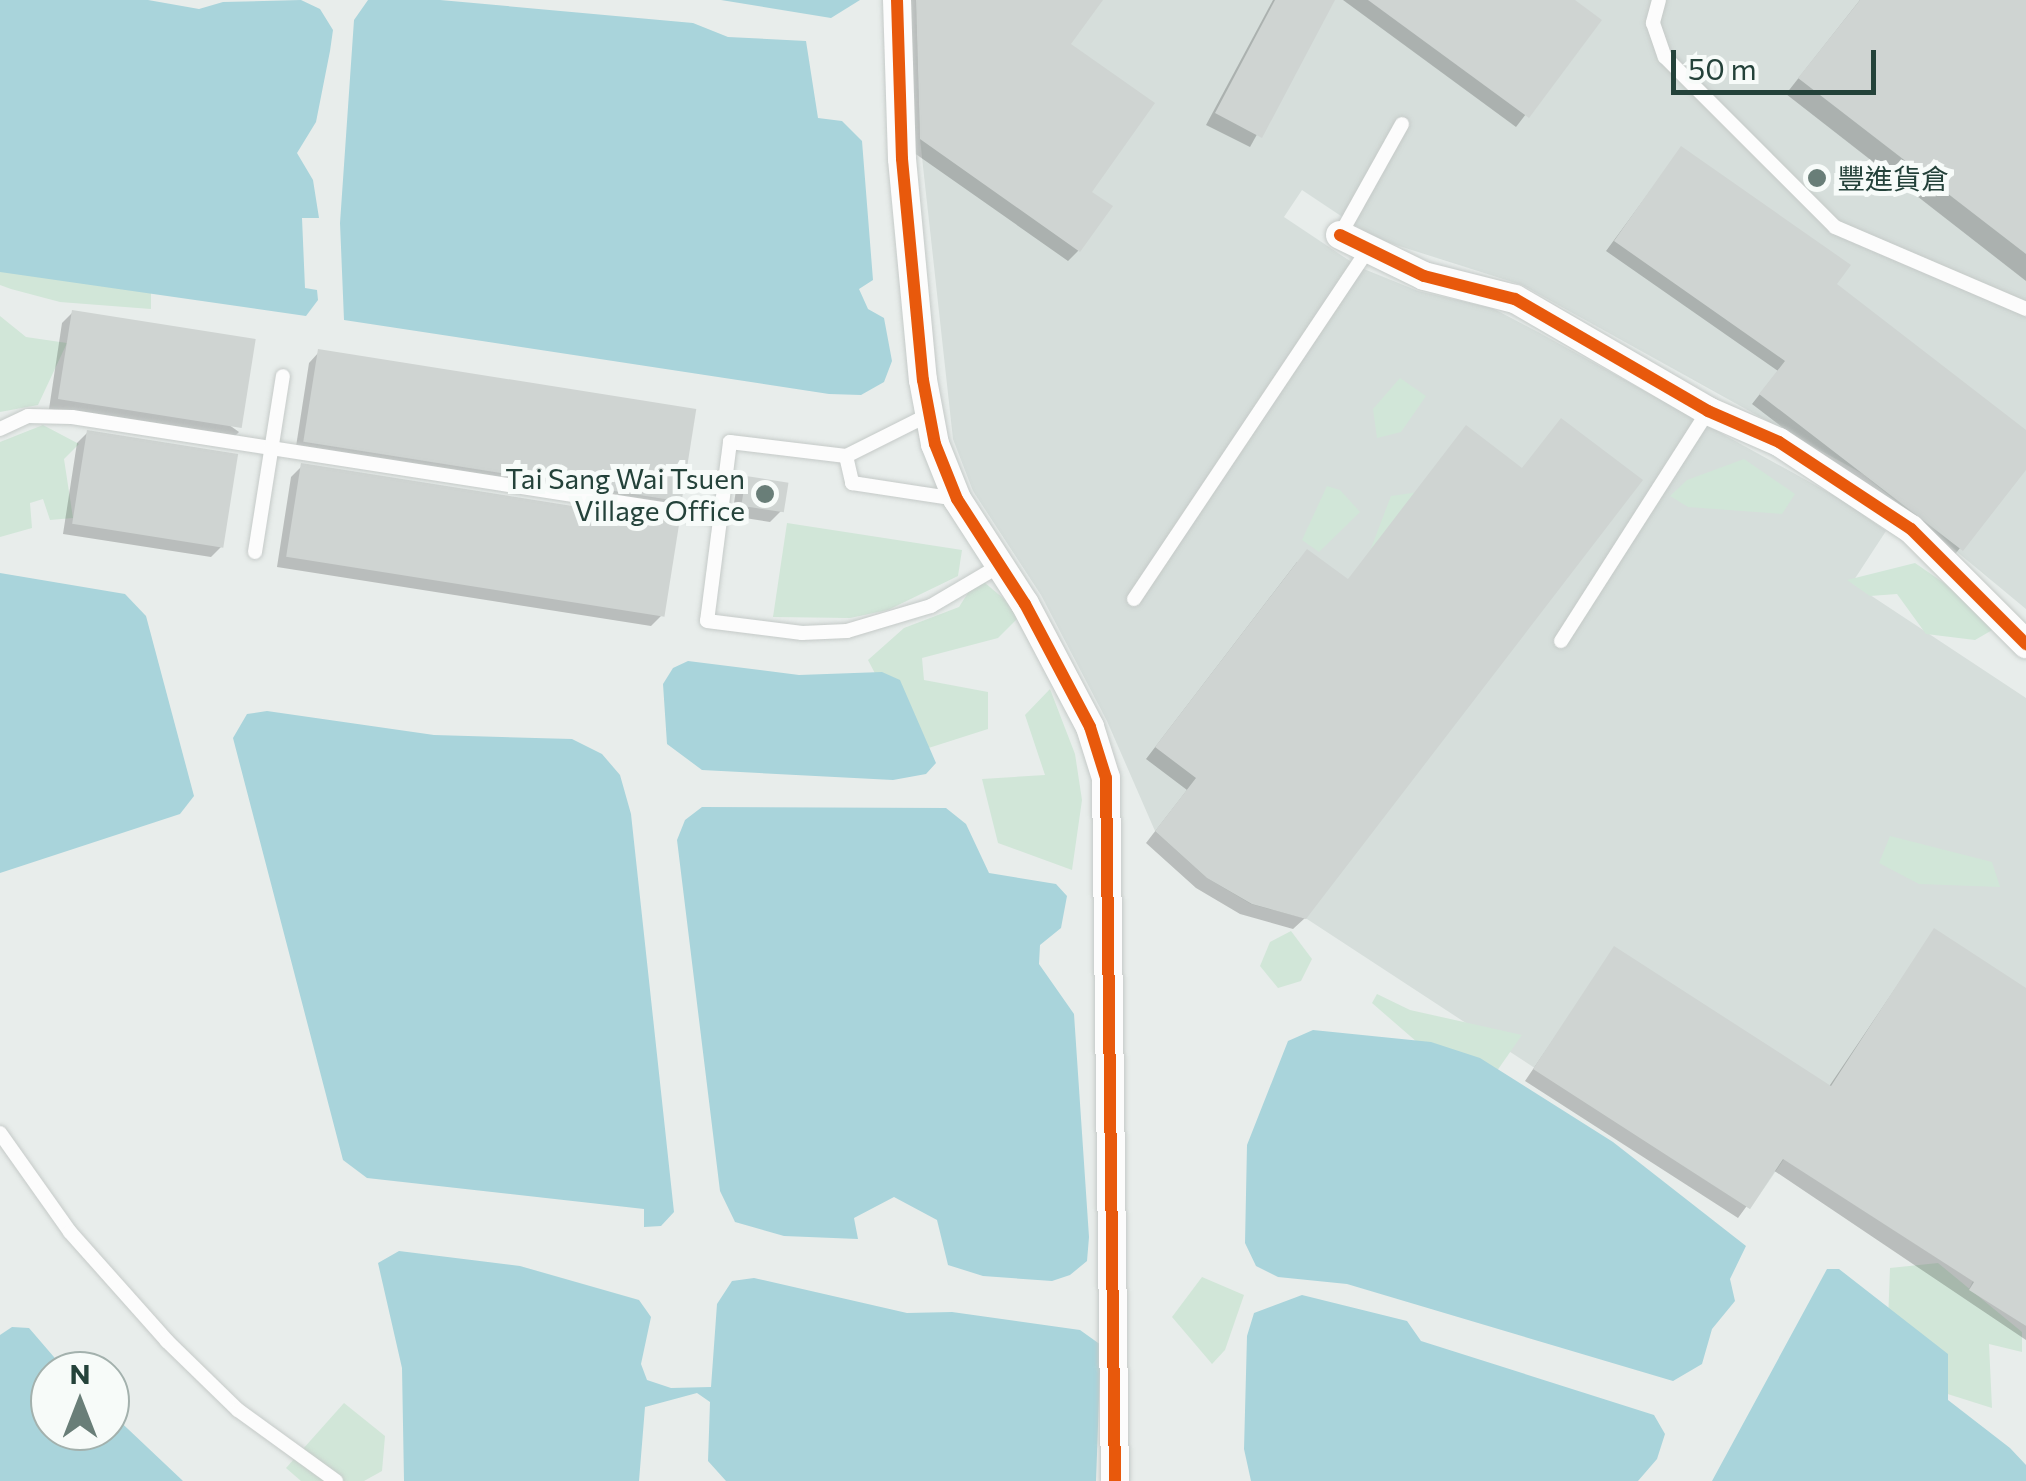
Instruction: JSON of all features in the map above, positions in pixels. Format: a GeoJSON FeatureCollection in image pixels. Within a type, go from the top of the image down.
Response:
{"type":"FeatureCollection","features":[{"type":"Feature","properties":{"kind":"street"},"geometry":{"type":"LineString","coordinates":[[897,0],[902,159],[928,415],[957,499],[1090,727],[1106,778],[1115,1481]]}},
{"type":"Feature","properties":{"kind":"street"},"geometry":{"type":"LineString","coordinates":[[1340,235],[1366,252],[1514,299],[1708,411],[1779,442],[1911,529],[2026,644]]}},
{"type":"Feature","properties":{"kind":"lane"},"geometry":{"type":"LineString","coordinates":[[1659,0],[1653,24],[1665,57],[1835,227],[2026,309]]}},
{"type":"Feature","properties":{"kind":"lane"},"geometry":{"type":"LineString","coordinates":[[1340,235],[1402,124]]}},
{"type":"Feature","properties":{"kind":"lane"},"geometry":{"type":"LineString","coordinates":[[1134,599],[1366,252]]}},
{"type":"Feature","properties":{"kind":"lane"},"geometry":{"type":"LineString","coordinates":[[255,552],[282,376]]}},
{"type":"Feature","properties":{"kind":"lane"},"geometry":{"type":"LineString","coordinates":[[1561,641],[1708,411]]}},
{"type":"Feature","properties":{"kind":"lane"},"geometry":{"type":"LineString","coordinates":[[928,415],[846,456],[730,442],[707,621],[802,633],[846,631],[931,606],[999,566]]}},
{"type":"Feature","properties":{"kind":"lane"},"geometry":{"type":"LineString","coordinates":[[0,429],[28,416],[72,417],[720,518]]}},
{"type":"Feature","properties":{"kind":"lane"},"geometry":{"type":"LineString","coordinates":[[846,456],[852,483],[957,499]]}},
{"type":"Feature","properties":{"kind":"lane"},"geometry":{"type":"LineString","coordinates":[[0,1133],[70,1232],[167,1342],[238,1410],[336,1481]]}},
{"type":"Feature","properties":{"kind":"shaded area"},"geometry":{"type":"Polygon","coordinates":[[[916,0],[2026,0],[2026,609],[1863,474],[1522,285],[1374,238],[1302,190],[1284,217],[1359,267],[1418,291],[1492,308],[1844,501],[1886,531],[1852,583],[2026,698],[2026,1326],[1969,1289],[1973,1281],[1784,1159],[1750,1209],[1307,919],[1251,904],[1207,878],[1155,831],[1107,721],[1041,595],[973,491],[953,439],[920,139],[916,0]]]}},
{"type":"Feature","properties":{"kind":"green space"},"geometry":{"type":"Polygon","coordinates":[[[0,266],[151,288],[151,309],[60,302],[11,289],[0,285],[0,266]]]}},
{"type":"Feature","properties":{"kind":"green space"},"geometry":{"type":"Polygon","coordinates":[[[0,316],[26,337],[67,343],[38,405],[0,412],[0,316]]]}},
{"type":"Feature","properties":{"kind":"green space"},"geometry":{"type":"Polygon","coordinates":[[[1400,378],[1426,396],[1401,432],[1377,438],[1373,409],[1400,378]]]}},
{"type":"Feature","properties":{"kind":"green space"},"geometry":{"type":"Polygon","coordinates":[[[43,425],[79,444],[64,459],[73,518],[50,520],[43,499],[30,503],[32,528],[0,537],[0,442],[43,425]]]}},
{"type":"Feature","properties":{"kind":"green space"},"geometry":{"type":"Polygon","coordinates":[[[1744,459],[1795,494],[1782,514],[1688,507],[1670,496],[1687,480],[1744,459]]]}},
{"type":"Feature","properties":{"kind":"green space"},"geometry":{"type":"Polygon","coordinates":[[[1327,486],[1340,490],[1360,512],[1319,552],[1302,540],[1327,486]]]}},
{"type":"Feature","properties":{"kind":"green space"},"geometry":{"type":"Polygon","coordinates":[[[1426,491],[1370,551],[1391,496],[1426,491]]]}},
{"type":"Feature","properties":{"kind":"green space"},"geometry":{"type":"Polygon","coordinates":[[[787,523],[962,550],[958,576],[888,610],[850,618],[773,617],[787,523]]]}},
{"type":"Feature","properties":{"kind":"green space"},"geometry":{"type":"Polygon","coordinates":[[[1915,563],[1986,612],[1994,629],[1975,640],[1926,634],[1897,594],[1870,596],[1847,580],[1915,563]]]}},
{"type":"Feature","properties":{"kind":"green space"},"geometry":{"type":"Polygon","coordinates":[[[978,577],[1022,614],[998,638],[922,658],[924,680],[988,692],[988,729],[916,752],[868,660],[904,628],[959,607],[978,577]]]}},
{"type":"Feature","properties":{"kind":"green space"},"geometry":{"type":"Polygon","coordinates":[[[1050,689],[1075,754],[1082,800],[1072,870],[998,843],[982,779],[1045,775],[1025,715],[1050,689]]]}},
{"type":"Feature","properties":{"kind":"green space"},"geometry":{"type":"Polygon","coordinates":[[[1890,836],[1992,862],[2000,887],[1919,884],[1879,863],[1890,836]]]}},
{"type":"Feature","properties":{"kind":"green space"},"geometry":{"type":"Polygon","coordinates":[[[1291,931],[1312,959],[1301,981],[1278,988],[1260,966],[1270,942],[1291,931]]]}},
{"type":"Feature","properties":{"kind":"green space"},"geometry":{"type":"Polygon","coordinates":[[[1377,994],[1410,1010],[1522,1035],[1492,1078],[1440,1062],[1372,1003],[1377,994]]]}},
{"type":"Feature","properties":{"kind":"green space"},"geometry":{"type":"Polygon","coordinates":[[[1938,1263],[2022,1332],[2022,1352],[1989,1344],[1992,1408],[1916,1384],[1887,1349],[1890,1268],[1938,1263]]]}},
{"type":"Feature","properties":{"kind":"green space"},"geometry":{"type":"Polygon","coordinates":[[[1202,1277],[1244,1295],[1225,1350],[1212,1364],[1172,1317],[1202,1277]]]}},
{"type":"Feature","properties":{"kind":"green space"},"geometry":{"type":"Polygon","coordinates":[[[344,1403],[385,1436],[382,1471],[364,1481],[301,1481],[286,1468],[344,1403]]]}},
{"type":"Feature","properties":{"kind":"water"},"geometry":{"type":"Polygon","coordinates":[[[0,0],[148,0],[199,9],[223,2],[301,0],[320,9],[333,30],[330,51],[316,122],[297,153],[313,180],[319,218],[302,218],[305,288],[317,290],[318,300],[306,316],[0,272],[0,0]]]}},
{"type":"Feature","properties":{"kind":"water"},"geometry":{"type":"Polygon","coordinates":[[[368,0],[440,0],[693,23],[728,37],[806,41],[818,118],[842,121],[862,141],[873,280],[859,289],[868,309],[884,318],[892,361],[884,382],[861,395],[829,394],[344,320],[340,223],[354,20],[368,0]]]}},
{"type":"Feature","properties":{"kind":"water"},"geometry":{"type":"Polygon","coordinates":[[[721,0],[860,0],[831,18],[721,0]]]}},
{"type":"Feature","properties":{"kind":"water"},"geometry":{"type":"Polygon","coordinates":[[[0,573],[125,594],[146,616],[194,796],[180,814],[0,873],[0,573]]]}},
{"type":"Feature","properties":{"kind":"water"},"geometry":{"type":"Polygon","coordinates":[[[688,661],[799,675],[882,672],[900,680],[936,763],[926,774],[893,780],[702,770],[667,744],[663,684],[673,668],[688,661]]]}},
{"type":"Feature","properties":{"kind":"water"},"geometry":{"type":"Polygon","coordinates":[[[267,711],[434,735],[572,739],[602,754],[620,775],[631,814],[674,1212],[661,1226],[644,1227],[644,1209],[367,1178],[343,1160],[233,738],[247,714],[267,711]]]}},
{"type":"Feature","properties":{"kind":"water"},"geometry":{"type":"Polygon","coordinates":[[[702,807],[946,808],[966,824],[989,873],[1056,884],[1067,896],[1061,928],[1040,945],[1039,964],[1074,1014],[1089,1237],[1087,1261],[1070,1275],[1052,1281],[983,1276],[948,1265],[937,1220],[894,1197],[854,1218],[858,1239],[784,1236],[735,1222],[720,1191],[677,840],[685,820],[702,807]]]}},
{"type":"Feature","properties":{"kind":"water"},"geometry":{"type":"Polygon","coordinates":[[[1313,1030],[1431,1042],[1480,1058],[1613,1142],[1746,1246],[1730,1279],[1735,1301],[1712,1329],[1702,1364],[1673,1381],[1347,1284],[1278,1277],[1256,1266],[1245,1243],[1247,1145],[1288,1041],[1313,1030]]]}},
{"type":"Feature","properties":{"kind":"water"},"geometry":{"type":"Polygon","coordinates":[[[399,1251],[520,1266],[639,1300],[651,1317],[641,1364],[647,1380],[671,1388],[711,1387],[717,1304],[732,1281],[754,1278],[907,1313],[952,1312],[1080,1330],[1101,1345],[1096,1481],[726,1481],[708,1461],[710,1402],[697,1393],[645,1407],[639,1481],[404,1481],[402,1368],[378,1263],[399,1251]]]}},
{"type":"Feature","properties":{"kind":"water"},"geometry":{"type":"Polygon","coordinates":[[[1827,1269],[1839,1269],[1948,1354],[1948,1400],[2010,1448],[2026,1465],[2026,1481],[1712,1481],[1827,1269]]]}},
{"type":"Feature","properties":{"kind":"water"},"geometry":{"type":"Polygon","coordinates":[[[1302,1295],[1407,1321],[1421,1341],[1654,1415],[1665,1434],[1657,1459],[1638,1481],[1251,1481],[1244,1449],[1247,1336],[1254,1313],[1302,1295]]]}},
{"type":"Feature","properties":{"kind":"water"},"geometry":{"type":"Polygon","coordinates":[[[12,1327],[29,1328],[49,1351],[30,1351],[30,1451],[130,1451],[130,1431],[183,1481],[0,1481],[0,1335],[12,1327]]]}},
{"type":"Feature","properties":{"kind":"building"},"geometry":{"type":"Polygon","coordinates":[[[916,0],[1103,0],[1071,44],[1155,103],[1092,192],[1113,206],[1080,252],[920,139],[916,0]]]}},
{"type":"Feature","properties":{"kind":"building"},"geometry":{"type":"Polygon","coordinates":[[[1275,0],[1335,0],[1262,138],[1215,113],[1275,0]]]}},
{"type":"Feature","properties":{"kind":"building"},"geometry":{"type":"Polygon","coordinates":[[[1368,0],[1575,0],[1602,20],[1529,118],[1368,0]]]}},
{"type":"Feature","properties":{"kind":"building"},"geometry":{"type":"Polygon","coordinates":[[[1860,0],[2026,0],[2026,254],[1798,78],[1860,0]]]}},
{"type":"Feature","properties":{"kind":"building"},"geometry":{"type":"Polygon","coordinates":[[[1681,146],[1851,265],[1837,284],[2026,430],[2026,470],[1963,551],[1759,394],[1785,361],[1614,241],[1681,146]]]}},
{"type":"Feature","properties":{"kind":"building"},"geometry":{"type":"Polygon","coordinates":[[[72,310],[256,339],[242,428],[58,399],[72,310]]]}},
{"type":"Feature","properties":{"kind":"building"},"geometry":{"type":"Polygon","coordinates":[[[318,349],[696,409],[682,502],[303,442],[318,349]]]}},
{"type":"Feature","properties":{"kind":"building"},"geometry":{"type":"Polygon","coordinates":[[[1561,418],[1643,480],[1306,919],[1252,904],[1207,878],[1155,831],[1196,778],[1155,747],[1307,549],[1348,579],[1466,425],[1522,468],[1561,418]]]}},
{"type":"Feature","properties":{"kind":"building"},"geometry":{"type":"Polygon","coordinates":[[[87,430],[238,454],[223,548],[72,524],[87,430]]]}},
{"type":"Feature","properties":{"kind":"building"},"geometry":{"type":"Polygon","coordinates":[[[301,463],[679,523],[664,617],[286,557],[301,463]]]}},
{"type":"Feature","properties":{"kind":"building","name":"Tai Sang Wai Tsuen Village Office"},"geometry":{"type":"Polygon","coordinates":[[[746,476],[788,483],[784,512],[741,506],[746,476]]]}},
{"type":"Feature","properties":{"kind":"building"},"geometry":{"type":"Polygon","coordinates":[[[1934,928],[2026,988],[2026,1326],[1969,1290],[1974,1282],[1783,1159],[1750,1209],[1533,1069],[1614,946],[1831,1086],[1934,928]]]}},
{"type":"Feature","properties":{"kind":"cycle path"},"geometry":{"type":"LineString","coordinates":[[897,0],[902,159],[923,380],[935,444],[957,499],[1025,604],[1090,727],[1106,778],[1115,1481]]}},
{"type":"Feature","properties":{"kind":"cycle path"},"geometry":{"type":"LineString","coordinates":[[1340,235],[1424,276],[1515,299],[1708,411],[1779,442],[1911,529],[2026,644]]}},
{"type":"Feature","properties":{"kind":"place","name":"豐進貨倉"},"geometry":{"type":"Point","coordinates":[1817,178]}},
{"type":"Feature","properties":{"kind":"place","name":"Tai Sang Wai Tsuen Village Office"},"geometry":{"type":"Point","coordinates":[765,494]}}]}
